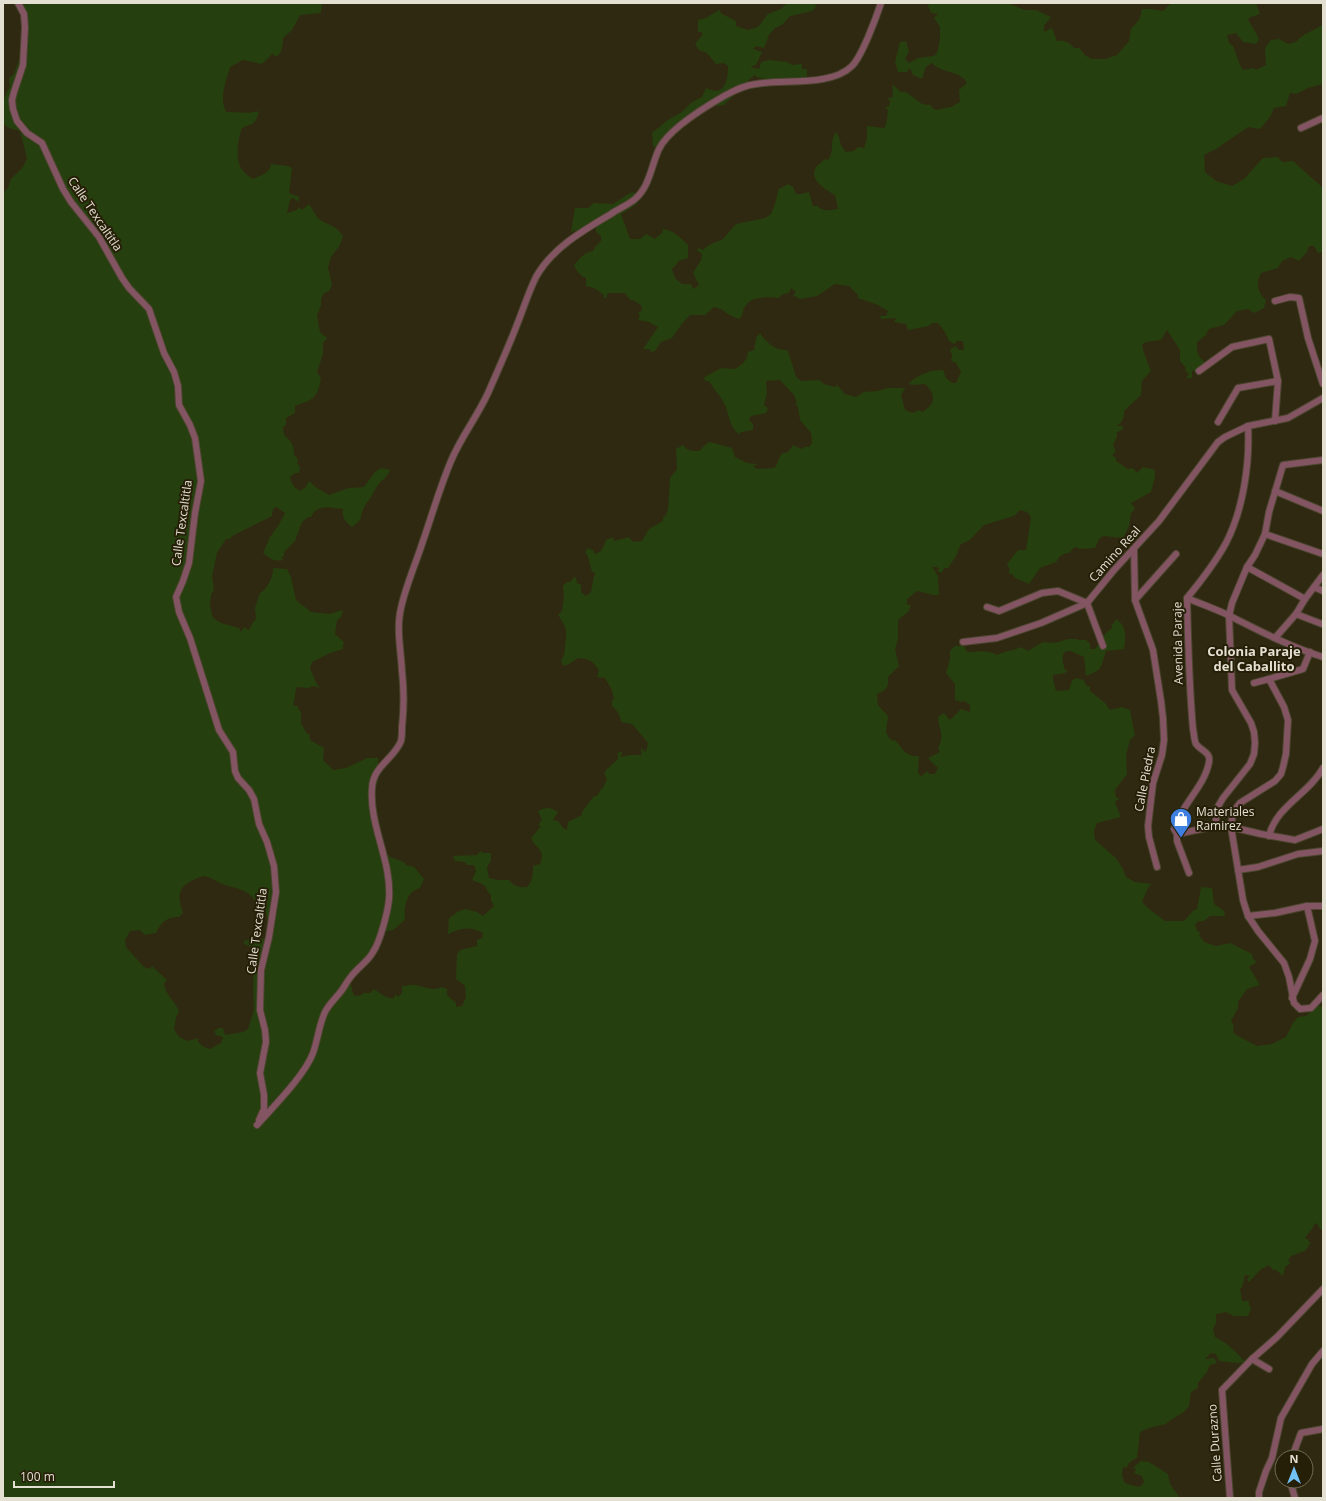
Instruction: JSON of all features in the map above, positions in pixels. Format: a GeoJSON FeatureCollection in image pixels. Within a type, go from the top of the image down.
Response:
{"type":"FeatureCollection","features":[{"type":"Feature","properties":{"kind":"street","name":"Calle Texcaltitla"},"geometry":{"type":"LineString","coordinates":[[18,3],[24,14],[25,27],[23,65],[12,100],[17,121],[27,133],[42,143],[67,196],[99,237],[129,288],[149,309],[164,353],[174,372],[178,386],[179,405],[190,424],[194,438],[201,481],[195,513],[192,549],[189,563],[176,597],[179,612],[190,638],[219,730],[233,752],[238,778],[249,790],[254,799],[259,824],[267,842],[274,866],[276,892],[269,937],[261,970],[260,1010],[266,1042],[260,1073],[264,1095],[264,1108],[257,1125],[288,1090],[307,1064],[313,1053],[325,1012],[331,1002],[341,992],[348,979],[373,952],[382,928],[389,902],[389,886],[387,869],[372,812],[372,784],[379,769],[401,741],[403,725],[403,672],[400,650],[400,610],[450,462],[465,432],[486,398],[535,279],[551,256],[580,232],[634,200],[644,188],[651,174],[658,151],[665,139],[690,119],[725,96],[744,87],[757,83],[796,82],[829,78],[853,65],[859,55],[881,3]]}},
{"type":"Feature","properties":{"kind":"street"},"geometry":{"type":"LineString","coordinates":[[1301,128],[1323,118]]}},
{"type":"Feature","properties":{"kind":"street"},"geometry":{"type":"LineString","coordinates":[[1275,301],[1290,297],[1299,298],[1308,338],[1323,384]]}},
{"type":"Feature","properties":{"kind":"street"},"geometry":{"type":"LineString","coordinates":[[1199,371],[1232,347],[1269,339],[1278,381],[1276,421]]}},
{"type":"Feature","properties":{"kind":"street"},"geometry":{"type":"LineString","coordinates":[[1218,422],[1238,388],[1278,381]]}},
{"type":"Feature","properties":{"kind":"street","name":"Camino Real"},"geometry":{"type":"LineString","coordinates":[[962,642],[997,638],[1041,623],[1087,603],[1114,570],[1159,521],[1218,442],[1224,437],[1248,426],[1288,418],[1323,398]]}},
{"type":"Feature","properties":{"kind":"street","name":"Avenida Paraje"},"geometry":{"type":"LineString","coordinates":[[1177,834],[1174,829],[1176,820],[1189,798],[1200,784],[1210,760],[1209,755],[1196,743],[1194,731],[1190,699],[1187,598],[1226,543],[1234,521],[1242,495],[1249,456],[1248,426]]}},
{"type":"Feature","properties":{"kind":"street"},"geometry":{"type":"LineString","coordinates":[[1216,826],[1216,810],[1223,798],[1250,764],[1254,754],[1255,743],[1252,723],[1232,690],[1228,616],[1247,567],[1265,534],[1275,491],[1284,466],[1323,460]]}},
{"type":"Feature","properties":{"kind":"street"},"geometry":{"type":"LineString","coordinates":[[1275,491],[1323,511]]}},
{"type":"Feature","properties":{"kind":"street"},"geometry":{"type":"LineString","coordinates":[[1265,534],[1323,554]]}},
{"type":"Feature","properties":{"kind":"street","name":"Calle Piedra"},"geometry":{"type":"LineString","coordinates":[[1134,549],[1135,600],[1153,650],[1163,718],[1164,740],[1162,755],[1153,784],[1148,826],[1148,838],[1157,867]]}},
{"type":"Feature","properties":{"kind":"street"},"geometry":{"type":"LineString","coordinates":[[1135,600],[1176,554]]}},
{"type":"Feature","properties":{"kind":"street"},"geometry":{"type":"LineString","coordinates":[[1247,567],[1305,599]]}},
{"type":"Feature","properties":{"kind":"street"},"geometry":{"type":"LineString","coordinates":[[1275,638],[1296,614],[1323,575]]}},
{"type":"Feature","properties":{"kind":"street"},"geometry":{"type":"LineString","coordinates":[[1314,587],[1323,591]]}},
{"type":"Feature","properties":{"kind":"street"},"geometry":{"type":"LineString","coordinates":[[987,607],[999,611],[1042,593],[1058,591],[1087,603],[1103,646]]}},
{"type":"Feature","properties":{"kind":"street"},"geometry":{"type":"LineString","coordinates":[[1187,598],[1291,646],[1322,655]]}},
{"type":"Feature","properties":{"kind":"street"},"geometry":{"type":"LineString","coordinates":[[1296,614],[1322,624]]}},
{"type":"Feature","properties":{"kind":"street"},"geometry":{"type":"LineString","coordinates":[[1254,683],[1303,669],[1310,652]]}},
{"type":"Feature","properties":{"kind":"street"},"geometry":{"type":"LineString","coordinates":[[1269,678],[1284,707],[1288,720],[1286,754],[1281,774],[1275,781],[1240,803],[1232,812],[1231,827],[1243,900],[1248,916],[1284,963],[1289,977],[1294,1003],[1300,1009],[1311,1008],[1323,994]]}},
{"type":"Feature","properties":{"kind":"street"},"geometry":{"type":"LineString","coordinates":[[1269,836],[1276,818],[1310,785],[1323,768]]}},
{"type":"Feature","properties":{"kind":"street"},"geometry":{"type":"LineString","coordinates":[[1188,873],[1177,841],[1177,834],[1216,826],[1231,827],[1269,836],[1295,840],[1323,830]]}},
{"type":"Feature","properties":{"kind":"street"},"geometry":{"type":"LineString","coordinates":[[1238,870],[1258,867],[1298,854],[1323,851]]}},
{"type":"Feature","properties":{"kind":"street"},"geometry":{"type":"LineString","coordinates":[[1248,916],[1274,913],[1307,906],[1323,906]]}},
{"type":"Feature","properties":{"kind":"street"},"geometry":{"type":"LineString","coordinates":[[1292,998],[1310,959],[1315,941],[1307,906]]}},
{"type":"Feature","properties":{"kind":"street","name":"Calle Durazno"},"geometry":{"type":"LineString","coordinates":[[1230,1498],[1222,1390],[1252,1359],[1277,1337],[1323,1289]]}},
{"type":"Feature","properties":{"kind":"street"},"geometry":{"type":"LineString","coordinates":[[1259,1498],[1259,1492],[1272,1458],[1280,1418],[1312,1364],[1323,1351]]}},
{"type":"Feature","properties":{"kind":"street"},"geometry":{"type":"LineString","coordinates":[[1252,1359],[1269,1369]]}},
{"type":"Feature","properties":{"kind":"street"},"geometry":{"type":"LineString","coordinates":[[1295,1449],[1301,1432],[1323,1429]]}},
{"type":"Feature","properties":{"kind":"green space"},"geometry":{"type":"Polygon","coordinates":[[[22,3],[322,3],[321,13],[300,15],[292,30],[283,38],[282,48],[277,57],[272,54],[262,64],[243,60],[230,67],[225,84],[223,101],[226,112],[247,113],[259,111],[257,118],[252,124],[242,128],[238,143],[238,159],[243,171],[253,179],[267,172],[271,164],[288,166],[292,168],[289,193],[299,197],[299,202],[293,198],[290,200],[287,213],[297,210],[299,207],[302,210],[309,204],[321,221],[337,229],[343,236],[340,245],[331,257],[328,268],[332,285],[329,291],[324,293],[321,299],[321,305],[317,316],[320,332],[327,338],[323,343],[323,354],[317,372],[321,378],[318,390],[311,400],[295,406],[295,413],[286,418],[286,425],[283,427],[284,435],[292,444],[294,455],[298,459],[297,463],[300,467],[299,473],[295,473],[290,477],[292,483],[300,491],[306,487],[309,481],[329,495],[349,488],[364,487],[375,472],[381,468],[390,470],[365,505],[360,520],[352,527],[344,519],[343,509],[329,507],[321,508],[311,517],[308,517],[302,522],[295,541],[284,552],[284,556],[281,557],[284,560],[273,560],[263,553],[270,537],[285,513],[276,507],[273,509],[272,516],[232,536],[230,539],[226,539],[217,553],[212,576],[214,590],[211,595],[210,606],[213,618],[221,623],[239,628],[241,632],[244,627],[249,630],[256,619],[255,608],[260,593],[270,582],[273,568],[275,568],[287,569],[291,577],[296,600],[311,612],[329,614],[343,610],[341,617],[337,620],[335,634],[345,643],[343,644],[343,649],[330,653],[312,662],[310,669],[320,688],[314,686],[308,688],[297,687],[293,704],[298,706],[298,709],[301,712],[301,723],[307,734],[309,733],[310,740],[324,748],[323,760],[333,770],[346,768],[367,758],[378,758],[378,782],[373,788],[375,808],[378,816],[380,840],[385,851],[390,857],[404,862],[406,865],[414,867],[424,879],[420,888],[415,890],[409,896],[405,910],[405,920],[393,930],[381,932],[380,938],[376,939],[370,958],[350,982],[354,996],[362,995],[363,993],[370,993],[374,989],[384,996],[393,999],[396,994],[398,997],[402,993],[402,986],[413,985],[434,989],[441,987],[447,989],[447,995],[456,1003],[456,1007],[462,1006],[466,997],[465,986],[456,979],[457,955],[460,950],[477,946],[477,940],[482,938],[483,933],[473,929],[466,929],[448,934],[449,918],[459,911],[466,909],[477,912],[483,916],[494,906],[491,900],[491,895],[485,886],[472,880],[476,871],[474,865],[467,865],[465,862],[455,861],[453,856],[477,855],[480,851],[483,853],[491,853],[491,860],[487,868],[489,878],[509,880],[517,886],[527,887],[532,880],[533,866],[540,864],[542,859],[541,852],[531,838],[541,826],[538,825],[542,820],[538,811],[548,808],[558,812],[553,820],[558,821],[563,828],[567,830],[568,822],[582,815],[582,812],[593,797],[598,795],[600,790],[603,788],[607,779],[604,774],[606,770],[618,759],[618,753],[622,751],[621,757],[642,755],[641,748],[646,752],[648,743],[632,724],[621,722],[618,713],[612,706],[612,701],[614,699],[612,690],[605,678],[597,677],[599,670],[593,663],[586,659],[578,658],[563,666],[561,661],[565,652],[566,633],[565,626],[558,615],[562,611],[564,598],[563,586],[567,582],[570,582],[574,577],[576,578],[577,583],[581,585],[581,592],[586,596],[591,592],[595,575],[595,572],[592,572],[585,552],[588,548],[593,550],[595,554],[598,553],[602,549],[606,540],[613,537],[614,541],[629,537],[633,542],[642,541],[649,529],[663,521],[663,517],[666,515],[668,508],[670,478],[677,469],[676,449],[683,445],[690,450],[699,451],[710,442],[732,448],[735,457],[747,463],[758,464],[753,466],[757,469],[773,468],[776,466],[781,454],[788,452],[793,445],[802,449],[804,447],[809,447],[812,443],[811,433],[800,420],[794,395],[780,380],[766,381],[767,393],[764,405],[768,408],[766,413],[751,416],[749,420],[753,424],[753,430],[741,432],[739,434],[731,425],[727,409],[722,399],[709,381],[706,381],[703,378],[721,368],[735,369],[742,364],[747,358],[748,352],[754,350],[756,338],[760,333],[772,346],[788,351],[796,377],[801,381],[819,380],[824,384],[835,387],[837,385],[845,394],[856,397],[864,392],[878,391],[887,388],[905,388],[901,395],[905,410],[913,413],[919,410],[922,412],[930,406],[933,396],[925,384],[911,385],[909,383],[925,373],[943,370],[946,378],[952,383],[956,383],[961,372],[956,363],[951,361],[952,355],[950,350],[955,346],[959,350],[964,350],[963,341],[957,341],[954,344],[949,341],[945,332],[938,323],[932,323],[929,326],[908,330],[906,324],[894,322],[896,318],[882,319],[879,316],[886,316],[888,311],[878,305],[858,298],[858,295],[849,286],[835,284],[817,296],[800,299],[793,295],[796,292],[791,288],[789,293],[781,295],[779,298],[770,297],[752,300],[746,305],[742,316],[739,319],[731,316],[721,309],[714,307],[705,315],[690,315],[672,338],[661,342],[655,351],[652,352],[649,349],[643,349],[658,327],[649,322],[638,320],[640,316],[638,312],[642,311],[641,305],[633,300],[630,300],[625,293],[608,293],[606,298],[604,298],[604,295],[594,288],[586,286],[586,277],[583,277],[577,271],[574,265],[585,254],[593,251],[601,241],[601,236],[596,232],[596,225],[571,232],[575,208],[588,208],[594,203],[613,204],[630,193],[641,192],[637,204],[621,214],[630,239],[640,239],[646,234],[655,239],[663,232],[662,229],[673,232],[688,245],[688,258],[678,261],[672,269],[675,278],[682,284],[691,284],[693,289],[699,285],[693,273],[701,260],[702,254],[697,250],[699,248],[703,250],[709,245],[723,239],[736,224],[765,218],[771,214],[779,188],[788,184],[793,187],[796,194],[809,192],[813,206],[817,206],[824,210],[838,209],[835,195],[818,183],[814,175],[814,171],[818,165],[825,159],[828,160],[830,157],[833,139],[836,132],[842,147],[846,152],[854,151],[858,147],[864,148],[867,138],[867,126],[884,128],[885,126],[888,110],[885,108],[889,106],[890,101],[887,98],[892,98],[892,84],[901,92],[906,92],[922,104],[930,105],[935,110],[951,107],[960,102],[959,90],[967,83],[956,74],[940,69],[932,63],[926,67],[922,79],[913,75],[910,68],[907,72],[898,72],[895,62],[900,42],[906,41],[909,51],[905,59],[909,63],[918,58],[934,56],[937,53],[940,39],[940,27],[934,18],[938,14],[931,13],[927,3],[1007,3],[1025,10],[1036,10],[1051,17],[1044,26],[1044,32],[1052,28],[1057,41],[1065,41],[1074,48],[1079,48],[1086,56],[1092,59],[1105,59],[1117,55],[1129,41],[1131,29],[1139,20],[1142,9],[1163,11],[1171,3],[1256,3],[1260,14],[1248,19],[1259,39],[1256,44],[1243,42],[1236,33],[1227,35],[1229,43],[1233,46],[1243,70],[1253,68],[1256,70],[1266,65],[1265,48],[1271,40],[1279,39],[1288,44],[1292,43],[1323,24],[1323,84],[1308,88],[1296,94],[1290,93],[1286,106],[1274,108],[1270,117],[1260,129],[1248,127],[1216,149],[1204,155],[1205,172],[1216,181],[1232,186],[1244,179],[1263,158],[1278,157],[1282,162],[1293,161],[1323,188],[1323,252],[1318,253],[1314,246],[1309,246],[1307,252],[1299,261],[1291,257],[1282,261],[1278,268],[1261,273],[1258,280],[1258,287],[1259,291],[1266,300],[1264,308],[1254,313],[1248,309],[1237,311],[1224,325],[1209,329],[1205,336],[1197,342],[1197,351],[1204,362],[1212,366],[1199,374],[1192,370],[1192,378],[1187,378],[1189,375],[1185,370],[1186,368],[1180,361],[1180,350],[1167,330],[1161,340],[1146,342],[1142,345],[1151,371],[1142,381],[1141,395],[1124,411],[1123,419],[1117,426],[1123,426],[1122,430],[1117,432],[1117,437],[1113,445],[1116,452],[1112,455],[1116,458],[1116,461],[1128,469],[1133,468],[1137,473],[1143,467],[1155,470],[1155,477],[1151,492],[1131,503],[1135,509],[1131,513],[1129,526],[1123,538],[1103,536],[1099,539],[1095,548],[1080,549],[1075,547],[1069,553],[1060,556],[1056,562],[1040,568],[1029,584],[1015,578],[1012,574],[1009,574],[1010,570],[1007,564],[1018,550],[1026,550],[1031,517],[1027,512],[1020,510],[1014,516],[984,525],[970,540],[961,544],[956,556],[948,568],[944,568],[942,573],[937,571],[939,569],[937,567],[932,567],[938,576],[939,595],[917,591],[907,599],[907,604],[911,606],[908,612],[898,620],[898,639],[895,649],[899,666],[888,677],[888,684],[886,688],[877,694],[878,705],[888,716],[886,732],[889,738],[893,741],[895,740],[902,749],[910,755],[919,756],[918,773],[921,776],[928,771],[929,774],[935,774],[938,768],[928,758],[940,752],[938,748],[941,736],[938,717],[944,713],[950,720],[961,709],[970,712],[970,705],[964,701],[962,702],[955,700],[955,684],[946,673],[950,659],[950,651],[955,646],[964,646],[967,652],[986,651],[997,655],[1021,647],[1028,651],[1043,642],[1055,643],[1068,639],[1077,639],[1086,640],[1090,644],[1090,649],[1095,649],[1106,633],[1113,627],[1111,625],[1116,619],[1124,628],[1124,649],[1106,651],[1102,665],[1099,669],[1096,672],[1086,676],[1084,657],[1071,651],[1066,651],[1062,660],[1065,670],[1068,670],[1065,673],[1053,675],[1056,691],[1069,690],[1072,681],[1075,678],[1084,680],[1086,685],[1090,687],[1090,691],[1105,703],[1110,710],[1122,707],[1130,710],[1135,735],[1130,740],[1126,755],[1127,774],[1115,790],[1116,798],[1120,798],[1115,802],[1121,817],[1097,823],[1094,831],[1095,840],[1116,858],[1126,877],[1135,882],[1152,884],[1149,886],[1142,902],[1165,921],[1184,921],[1193,911],[1197,909],[1201,887],[1212,888],[1214,904],[1224,911],[1225,916],[1210,916],[1204,921],[1198,921],[1195,925],[1197,931],[1201,933],[1199,935],[1204,942],[1216,946],[1230,943],[1252,954],[1253,959],[1257,962],[1249,967],[1260,985],[1247,989],[1238,1002],[1238,1008],[1231,1021],[1234,1026],[1233,1032],[1236,1035],[1257,1046],[1272,1044],[1286,1037],[1293,1023],[1298,1017],[1306,1016],[1317,1006],[1323,1007],[1323,1229],[1320,1229],[1317,1223],[1314,1225],[1305,1239],[1308,1239],[1309,1242],[1311,1242],[1305,1251],[1291,1256],[1288,1261],[1291,1263],[1285,1267],[1283,1276],[1276,1270],[1273,1270],[1269,1265],[1260,1270],[1249,1282],[1247,1279],[1250,1276],[1245,1275],[1242,1287],[1240,1289],[1242,1301],[1249,1301],[1251,1309],[1248,1316],[1234,1316],[1226,1312],[1216,1314],[1216,1323],[1213,1329],[1215,1337],[1228,1345],[1245,1362],[1238,1363],[1219,1361],[1216,1354],[1211,1353],[1205,1359],[1214,1358],[1217,1363],[1210,1365],[1207,1372],[1198,1383],[1198,1388],[1191,1392],[1189,1406],[1184,1412],[1166,1424],[1140,1432],[1137,1458],[1128,1464],[1127,1468],[1123,1467],[1122,1476],[1125,1483],[1138,1487],[1144,1482],[1142,1476],[1134,1473],[1136,1469],[1133,1468],[1141,1461],[1149,1462],[1168,1474],[1170,1484],[1180,1498],[3,1498],[3,193],[8,188],[11,179],[23,167],[27,158],[20,131],[9,128],[3,124],[3,101],[10,86],[9,78],[14,74],[19,60],[25,52],[24,36],[28,18],[22,3]],[[203,876],[189,882],[182,889],[180,899],[183,913],[179,917],[171,918],[165,921],[156,933],[145,935],[140,930],[130,931],[125,940],[126,947],[144,967],[150,969],[152,966],[167,980],[164,983],[166,991],[179,1011],[174,1029],[179,1037],[188,1041],[198,1038],[198,1042],[204,1047],[210,1049],[221,1043],[223,1037],[216,1035],[214,1031],[219,1028],[223,1028],[225,1035],[243,1032],[248,1029],[254,1010],[254,968],[252,962],[252,947],[244,944],[244,941],[253,938],[264,939],[270,933],[266,913],[259,914],[255,901],[250,895],[242,890],[203,876]]]}},
{"type":"Feature","properties":{"kind":"green space"},"geometry":{"type":"Polygon","coordinates":[[[787,3],[817,3],[812,11],[790,16],[782,25],[775,28],[769,35],[764,48],[756,46],[753,49],[762,52],[756,65],[750,67],[759,69],[761,62],[769,60],[787,62],[792,65],[802,64],[802,69],[807,69],[807,78],[775,85],[766,79],[755,75],[724,105],[706,107],[688,121],[685,126],[672,133],[664,144],[653,147],[652,133],[668,120],[682,112],[692,102],[702,97],[706,88],[716,91],[723,88],[725,85],[728,74],[728,66],[724,63],[716,64],[707,53],[699,50],[695,44],[703,34],[698,32],[698,20],[706,18],[719,10],[722,14],[736,21],[736,26],[748,30],[758,27],[768,14],[781,9],[787,3]]]}},
{"type":"Feature","properties":{"kind":"place","name":"Materiales Ramirez"},"geometry":{"type":"Point","coordinates":[1181,838]}},
{"type":"Feature","properties":{"kind":"district","name":"Colonia Paraje del Caballito"},"geometry":{"type":"Point","coordinates":[1254,658]}}]}
